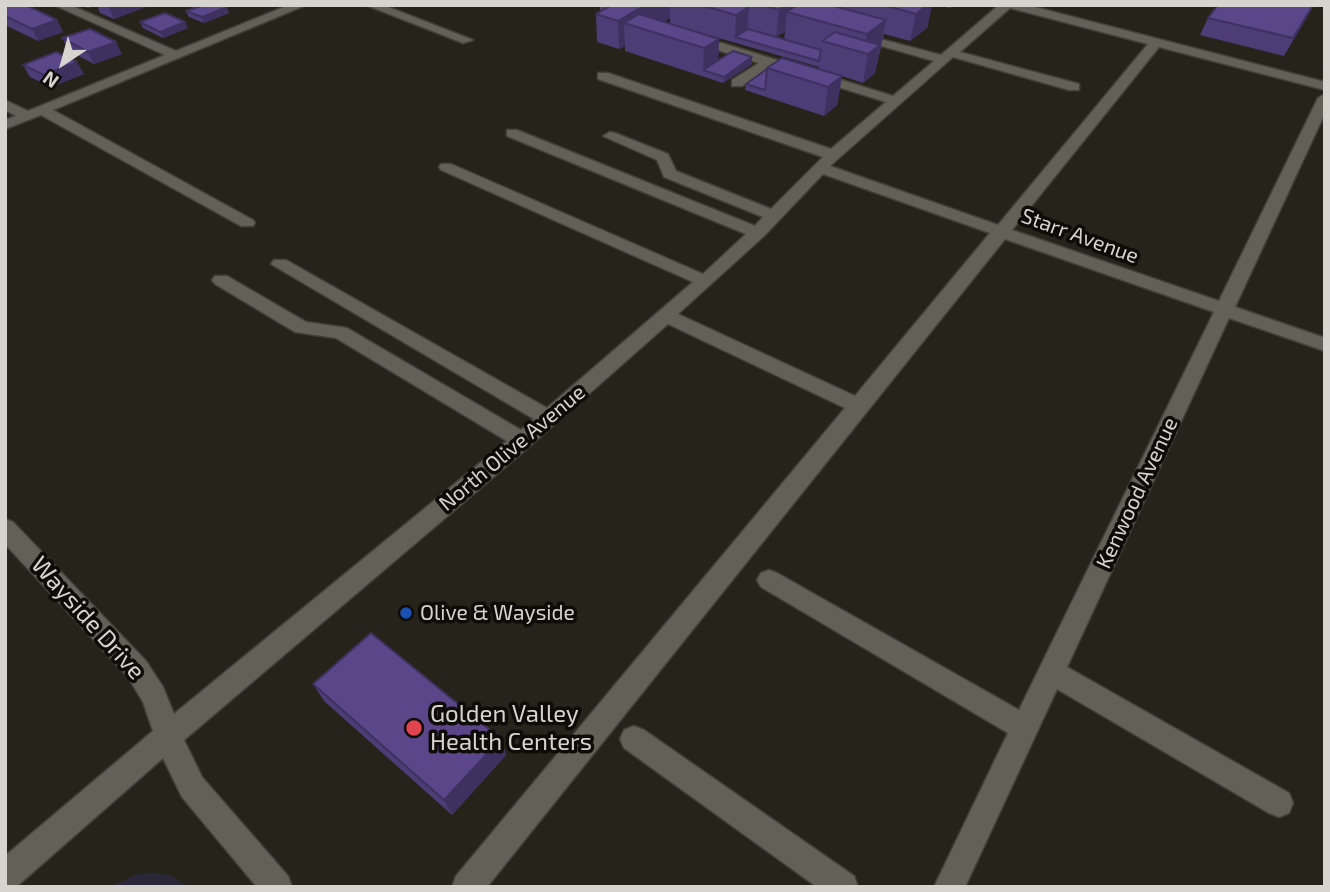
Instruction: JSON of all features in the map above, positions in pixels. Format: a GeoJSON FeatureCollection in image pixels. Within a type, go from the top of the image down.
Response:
{"type":"FeatureCollection","features":[{"type":"Feature","properties":{"kind":"street"},"geometry":{"type":"LineString","coordinates":[[60,5],[177,56]]}},
{"type":"Feature","properties":{"kind":"street"},"geometry":{"type":"LineString","coordinates":[[5,125],[300,5]]}},
{"type":"Feature","properties":{"kind":"street"},"geometry":{"type":"LineString","coordinates":[[372,5],[467,40]]}},
{"type":"Feature","properties":{"kind":"street","name":"North Olive Avenue"},"geometry":{"type":"LineString","coordinates":[[5,876],[167,737],[523,441],[667,316],[758,233],[827,161],[1006,5]]}},
{"type":"Feature","properties":{"kind":"street"},"geometry":{"type":"LineString","coordinates":[[1013,5],[1325,86]]}},
{"type":"Feature","properties":{"kind":"street"},"geometry":{"type":"LineString","coordinates":[[836,28],[1074,87]]}},
{"type":"Feature","properties":{"kind":"street"},"geometry":{"type":"LineString","coordinates":[[467,887],[1155,43]]}},
{"type":"Feature","properties":{"kind":"street"},"geometry":{"type":"LineString","coordinates":[[718,46],[895,101]]}},
{"type":"Feature","properties":{"kind":"street"},"geometry":{"type":"LineString","coordinates":[[737,83],[769,62]]}},
{"type":"Feature","properties":{"kind":"street","name":"Starr Avenue"},"geometry":{"type":"LineString","coordinates":[[603,76],[827,161],[1002,232],[1325,345]]}},
{"type":"Feature","properties":{"kind":"street","name":"Kenwood Avenue"},"geometry":{"type":"LineString","coordinates":[[949,887],[1325,98]]}},
{"type":"Feature","properties":{"kind":"street"},"geometry":{"type":"LineString","coordinates":[[5,104],[27,116]]}},
{"type":"Feature","properties":{"kind":"street"},"geometry":{"type":"LineString","coordinates":[[42,110],[247,223]]}},
{"type":"Feature","properties":{"kind":"street"},"geometry":{"type":"LineString","coordinates":[[512,133],[758,233]]}},
{"type":"Feature","properties":{"kind":"street"},"geometry":{"type":"LineString","coordinates":[[610,136],[663,157],[669,174],[774,216]]}},
{"type":"Feature","properties":{"kind":"street"},"geometry":{"type":"LineString","coordinates":[[446,167],[705,281]]}},
{"type":"Feature","properties":{"kind":"street"},"geometry":{"type":"LineString","coordinates":[[279,264],[549,418]]}},
{"type":"Feature","properties":{"kind":"street"},"geometry":{"type":"LineString","coordinates":[[221,280],[302,328],[340,332],[523,441]]}},
{"type":"Feature","properties":{"kind":"street"},"geometry":{"type":"LineString","coordinates":[[667,316],[860,407]]}},
{"type":"Feature","properties":{"kind":"street","name":"Wayside Drive"},"geometry":{"type":"LineString","coordinates":[[5,527],[137,669],[153,696],[179,764],[206,806],[277,887]]}},
{"type":"Feature","properties":{"kind":"street"},"geometry":{"type":"LineString","coordinates":[[769,580],[1025,729]]}},
{"type":"Feature","properties":{"kind":"street"},"geometry":{"type":"LineString","coordinates":[[1052,672],[1279,803]]}},
{"type":"Feature","properties":{"kind":"street"},"geometry":{"type":"LineString","coordinates":[[634,739],[843,887]]}},
{"type":"Feature","properties":{"kind":"shaded area"},"geometry":{"type":"Polygon","coordinates":[[[152,872],[173,876],[186,887],[110,887],[135,875],[152,872]]]}},
{"type":"Feature","properties":{"kind":"building"},"geometry":{"type":"Polygon","coordinates":[[[5,5],[26,5],[57,20],[32,29],[5,16],[5,5]]]}},
{"type":"Feature","properties":{"kind":"building"},"geometry":{"type":"Polygon","coordinates":[[[199,5],[227,7],[202,17],[186,11],[201,6],[199,5]]]}},
{"type":"Feature","properties":{"kind":"building"},"geometry":{"type":"Polygon","coordinates":[[[612,5],[645,5],[618,21],[596,14],[612,5]]]}},
{"type":"Feature","properties":{"kind":"building"},"geometry":{"type":"Polygon","coordinates":[[[701,5],[742,5],[749,7],[736,15],[701,5]]]}},
{"type":"Feature","properties":{"kind":"building"},"geometry":{"type":"Polygon","coordinates":[[[763,5],[786,5],[779,10],[763,5]]]}},
{"type":"Feature","properties":{"kind":"building"},"geometry":{"type":"Polygon","coordinates":[[[797,5],[830,5],[886,20],[867,34],[787,12],[797,5]]]}},
{"type":"Feature","properties":{"kind":"building"},"geometry":{"type":"Polygon","coordinates":[[[884,5],[927,5],[916,14],[884,5]]]}},
{"type":"Feature","properties":{"kind":"building"},"geometry":{"type":"Polygon","coordinates":[[[1218,5],[1313,5],[1293,38],[1208,18],[1218,5]]]}},
{"type":"Feature","properties":{"kind":"building"},"geometry":{"type":"Polygon","coordinates":[[[165,13],[185,22],[160,32],[140,22],[165,13]]]}},
{"type":"Feature","properties":{"kind":"building"},"geometry":{"type":"Polygon","coordinates":[[[639,14],[719,39],[704,48],[624,23],[639,14]]]}},
{"type":"Feature","properties":{"kind":"building"},"geometry":{"type":"Polygon","coordinates":[[[90,29],[116,42],[88,52],[62,38],[90,29]]]}},
{"type":"Feature","properties":{"kind":"building"},"geometry":{"type":"Polygon","coordinates":[[[748,29],[821,50],[819,61],[735,37],[748,29]]]}},
{"type":"Feature","properties":{"kind":"building"},"geometry":{"type":"Polygon","coordinates":[[[835,32],[880,45],[868,54],[822,41],[835,32]]]}},
{"type":"Feature","properties":{"kind":"building"},"geometry":{"type":"Polygon","coordinates":[[[733,51],[752,57],[724,77],[703,70],[733,51]]]}},
{"type":"Feature","properties":{"kind":"building"},"geometry":{"type":"Polygon","coordinates":[[[56,52],[77,62],[44,75],[23,65],[56,52]]]}},
{"type":"Feature","properties":{"kind":"building"},"geometry":{"type":"Polygon","coordinates":[[[782,58],[842,76],[828,87],[767,68],[782,58]]]}},
{"type":"Feature","properties":{"kind":"building"},"geometry":{"type":"Polygon","coordinates":[[[767,69],[765,90],[746,84],[767,69]]]}},
{"type":"Feature","properties":{"kind":"building","name":"Golden Valley Health Centers"},"geometry":{"type":"Polygon","coordinates":[[[371,633],[501,739],[444,800],[313,684],[371,633]]]}},
{"type":"Feature","properties":{"kind":"place","name":"Olive & Wayside"},"geometry":{"type":"Point","coordinates":[406,613]}},
{"type":"Feature","properties":{"kind":"place","name":"Golden Valley Health Centers"},"geometry":{"type":"Point","coordinates":[414,728]}}]}
